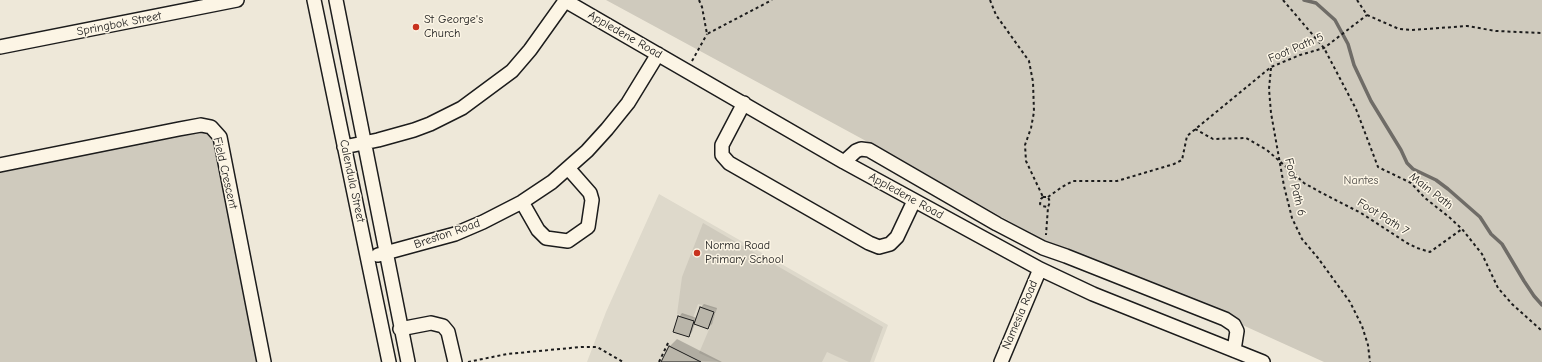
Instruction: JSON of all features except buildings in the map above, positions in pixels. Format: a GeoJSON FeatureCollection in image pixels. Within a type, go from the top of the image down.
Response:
{"type":"FeatureCollection","features":[{"type":"Feature","properties":{"kind":"street","name":"Springbok Street"},"geometry":{"type":"LineString","coordinates":[[0,47],[237,0]]}},
{"type":"Feature","properties":{"kind":"street","name":"Calendula Street"},"geometry":{"type":"LineString","coordinates":[[314,0],[389,362]]}},
{"type":"Feature","properties":{"kind":"street","name":"Calendula Street"},"geometry":{"type":"LineString","coordinates":[[336,0],[365,143],[385,254],[408,362]]}},
{"type":"Feature","properties":{"kind":"street"},"geometry":{"type":"LineString","coordinates":[[344,147],[400,134],[430,124],[462,108],[512,71],[530,50],[564,0]]}},
{"type":"Feature","properties":{"kind":"street","name":"Appledene Road"},"geometry":{"type":"LineString","coordinates":[[564,0],[844,162],[1037,267],[1093,294],[1263,362]]}},
{"type":"Feature","properties":{"kind":"street","name":"Breston Road"},"geometry":{"type":"LineString","coordinates":[[368,257],[385,254],[454,234],[483,222],[522,202],[552,182],[586,151],[615,119],[628,103],[658,54]]}},
{"type":"Feature","properties":{"kind":"street"},"geometry":{"type":"LineString","coordinates":[[744,103],[722,144],[722,154],[728,163],[869,243],[879,246],[890,244],[897,237],[914,201]]}},
{"type":"Feature","properties":{"kind":"street","name":"Field Crescent"},"geometry":{"type":"LineString","coordinates":[[0,165],[179,128],[201,125],[211,128],[220,137],[264,362]]}},
{"type":"Feature","properties":{"kind":"street"},"geometry":{"type":"LineString","coordinates":[[844,162],[856,151],[861,149],[869,150],[997,224],[1044,244],[1066,256],[1226,319],[1234,325],[1237,331],[1234,350]]}},
{"type":"Feature","properties":{"kind":"street"},"geometry":{"type":"LineString","coordinates":[[522,202],[538,230],[546,238],[568,241],[588,227],[592,200],[590,193],[568,168]]}},
{"type":"Feature","properties":{"kind":"street","name":"Namesia Road"},"geometry":{"type":"LineString","coordinates":[[1001,362],[1037,267],[1044,244]]}},
{"type":"Feature","properties":{"kind":"street"},"geometry":{"type":"LineString","coordinates":[[400,329],[432,323],[443,326],[448,332],[455,362]]}},
{"type":"Feature","properties":{"kind":"path"},"geometry":{"type":"LineString","coordinates":[[699,0],[702,7],[707,34]]}},
{"type":"Feature","properties":{"kind":"path"},"geometry":{"type":"LineString","coordinates":[[687,70],[707,34],[772,0]]}},
{"type":"Feature","properties":{"kind":"path"},"geometry":{"type":"LineString","coordinates":[[990,0],[996,15],[1029,62],[1033,82],[1034,112],[1031,128],[1025,145],[1026,161],[1043,197]]}},
{"type":"Feature","properties":{"kind":"path","name":"Main Path"},"geometry":{"type":"LineString","coordinates":[[1282,0],[1324,48],[1356,109],[1378,167],[1411,183],[1425,198],[1462,229],[1482,254],[1498,288],[1512,304],[1542,331]]}},
{"type":"Feature","properties":{"kind":"path"},"geometry":{"type":"LineString","coordinates":[[1357,0],[1367,15],[1399,29],[1412,30],[1468,26],[1496,31],[1542,33]]}},
{"type":"Feature","properties":{"kind":"path","name":"Foot Path 5"},"geometry":{"type":"LineString","coordinates":[[1048,197],[1073,181],[1117,181],[1174,164],[1182,160],[1187,136],[1271,67],[1300,55],[1324,48],[1367,15]]}},
{"type":"Feature","properties":{"kind":"path","name":"Foot Path 6"},"geometry":{"type":"LineString","coordinates":[[1271,67],[1269,89],[1271,113],[1292,218],[1302,239],[1318,258],[1350,302],[1362,326],[1368,345],[1370,362]]}},
{"type":"Feature","properties":{"kind":"path","name":"Foot Path 7"},"geometry":{"type":"LineString","coordinates":[[1195,129],[1213,139],[1246,138],[1267,150],[1280,160],[1304,183],[1361,213],[1417,248],[1430,252],[1462,229]]}},
{"type":"Feature","properties":{"kind":"path"},"geometry":{"type":"LineString","coordinates":[[1043,197],[1048,197],[1050,202],[1048,207],[1044,244]]}},
{"type":"Feature","properties":{"kind":"path"},"geometry":{"type":"LineString","coordinates":[[1043,197],[1040,204],[1048,207]]}},
{"type":"Feature","properties":{"kind":"path"},"geometry":{"type":"LineString","coordinates":[[659,362],[670,341]]}},
{"type":"Feature","properties":{"kind":"path"},"geometry":{"type":"LineString","coordinates":[[468,362],[508,354],[581,347],[597,347],[623,362]]}},
{"type":"Feature","properties":{"kind":"shaded area","name":"Norma Road Primary School"},"geometry":{"type":"Polygon","coordinates":[[[659,194],[888,325],[874,362],[587,362],[606,312],[659,194]]]}},
{"type":"Feature","properties":{"kind":"green space","name":"Nantes"},"geometry":{"type":"Polygon","coordinates":[[[606,0],[1542,0],[1542,362],[1324,362],[1227,318],[1050,244],[866,141],[606,0]]]}},
{"type":"Feature","properties":{"kind":"green space"},"geometry":{"type":"Polygon","coordinates":[[[179,129],[216,132],[264,362],[0,362],[0,165],[179,129]]]}},
{"type":"Feature","properties":{"kind":"green space"},"geometry":{"type":"Polygon","coordinates":[[[703,223],[883,327],[870,362],[849,362],[827,352],[822,362],[719,362],[699,353],[716,313],[716,309],[698,304],[693,318],[677,314],[682,277],[703,223]]]}},
{"type":"Feature","properties":{"kind":"waterway"},"geometry":{"type":"LineString","coordinates":[[1304,0],[1316,3],[1335,20],[1348,44],[1354,65],[1371,101],[1401,150],[1407,163],[1413,169],[1436,180],[1480,217],[1491,234],[1502,244],[1524,281],[1542,305]]}},
{"type":"Feature","properties":{"kind":"place","name":"St George's Church"},"geometry":{"type":"Point","coordinates":[416,27]}},
{"type":"Feature","properties":{"kind":"place","name":"Norma Road Primary School"},"geometry":{"type":"Point","coordinates":[697,253]}}]}
